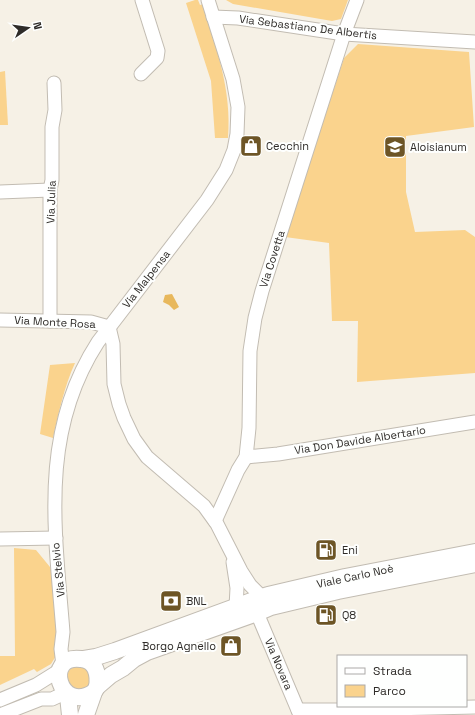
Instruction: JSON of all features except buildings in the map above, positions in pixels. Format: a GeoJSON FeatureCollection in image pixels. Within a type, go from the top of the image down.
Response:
{"type":"FeatureCollection","features":[{"type":"Feature","properties":{"kind":"main road","name":"Viale Carlo Noè"},"geometry":{"type":"LineString","coordinates":[[82,659],[96,657],[115,651],[262,597],[345,577],[475,552]]}},
{"type":"Feature","properties":{"kind":"main road","name":"Viale Carlo Noè"},"geometry":{"type":"LineString","coordinates":[[96,689],[111,675],[147,652],[257,613],[271,606],[475,564]]}},
{"type":"Feature","properties":{"kind":"main road"},"geometry":{"type":"LineString","coordinates":[[70,715],[66,695],[59,682],[58,676],[62,668],[71,660],[82,659],[92,663],[97,670],[99,678],[86,715]]}},
{"type":"Feature","properties":{"kind":"main road"},"geometry":{"type":"LineString","coordinates":[[66,695],[75,699],[82,699],[96,689]]}},
{"type":"Feature","properties":{"kind":"street"},"geometry":{"type":"LineString","coordinates":[[141,74],[157,58],[158,51],[142,0]]}},
{"type":"Feature","properties":{"kind":"street","name":"Via Malpensa"},"geometry":{"type":"LineString","coordinates":[[56,538],[56,463],[60,433],[68,404],[86,361],[109,327],[207,200],[226,170],[234,150],[238,107],[233,79],[208,0]]}},
{"type":"Feature","properties":{"kind":"street","name":"Via Covetta"},"geometry":{"type":"LineString","coordinates":[[215,521],[238,470],[246,457],[249,428],[250,351],[262,291],[356,0]]}},
{"type":"Feature","properties":{"kind":"street","name":"Via Sebastiano De Albertis"},"geometry":{"type":"LineString","coordinates":[[214,17],[238,18],[344,34],[475,42]]}},
{"type":"Feature","properties":{"kind":"street","name":"Via Julia"},"geometry":{"type":"LineString","coordinates":[[50,321],[50,190],[52,180],[52,127],[55,110],[54,83]]}},
{"type":"Feature","properties":{"kind":"street"},"geometry":{"type":"LineString","coordinates":[[0,192],[50,190]]}},
{"type":"Feature","properties":{"kind":"street","name":"Via Monte Rosa"},"geometry":{"type":"LineString","coordinates":[[0,320],[91,322],[109,327]]}},
{"type":"Feature","properties":{"kind":"street"},"geometry":{"type":"LineString","coordinates":[[109,327],[114,344],[114,384],[124,418],[134,439],[147,457],[204,506],[215,521],[241,571],[250,585],[262,597]]}},
{"type":"Feature","properties":{"kind":"street","name":"Via Don Davide Albertario"},"geometry":{"type":"LineString","coordinates":[[246,457],[475,422]]}},
{"type":"Feature","properties":{"kind":"street","name":"Via Stelvio"},"geometry":{"type":"LineString","coordinates":[[0,539],[56,538],[63,632],[61,649],[62,668]]}},
{"type":"Feature","properties":{"kind":"street"},"geometry":{"type":"LineString","coordinates":[[232,553],[237,588],[236,607]]}},
{"type":"Feature","properties":{"kind":"street","name":"Via Novara"},"geometry":{"type":"LineString","coordinates":[[257,613],[299,712]]}},
{"type":"Feature","properties":{"kind":"street","name":"Via Stelvio"},"geometry":{"type":"LineString","coordinates":[[63,632],[69,652],[82,659]]}},
{"type":"Feature","properties":{"kind":"street"},"geometry":{"type":"LineString","coordinates":[[0,700],[36,685],[62,668]]}},
{"type":"Feature","properties":{"kind":"street"},"geometry":{"type":"LineString","coordinates":[[0,715],[41,699],[52,699],[66,695]]}},
{"type":"Feature","properties":{"kind":"street"},"geometry":{"type":"LineString","coordinates":[[299,712],[475,707]]}},
{"type":"Feature","properties":{"kind":"green space"},"geometry":{"type":"Polygon","coordinates":[[[198,0],[200,5],[203,4],[218,53],[228,103],[228,138],[215,138],[211,81],[186,3],[198,0]]]}},
{"type":"Feature","properties":{"kind":"green space"},"geometry":{"type":"Polygon","coordinates":[[[226,0],[348,0],[341,19],[332,21],[233,4],[226,0]]]}},
{"type":"Feature","properties":{"kind":"green space","name":"Aloisianum"},"geometry":{"type":"Polygon","coordinates":[[[358,44],[469,52],[474,127],[406,136],[406,192],[415,232],[465,230],[475,237],[475,373],[357,382],[358,321],[332,321],[329,243],[285,237],[344,58],[358,44]]]}},
{"type":"Feature","properties":{"kind":"green space"},"geometry":{"type":"Polygon","coordinates":[[[5,71],[8,125],[0,125],[0,72],[5,71]]]}},
{"type":"Feature","properties":{"kind":"green space"},"geometry":{"type":"Polygon","coordinates":[[[75,363],[65,390],[53,438],[40,434],[50,365],[75,363]]]}},
{"type":"Feature","properties":{"kind":"green space"},"geometry":{"type":"Polygon","coordinates":[[[14,548],[36,550],[50,567],[53,575],[59,651],[51,664],[37,672],[34,669],[0,685],[0,656],[15,656],[14,548]]]}},
{"type":"Feature","properties":{"kind":"green space"},"geometry":{"type":"Polygon","coordinates":[[[78,666],[84,667],[89,671],[91,682],[86,689],[73,690],[66,676],[70,669],[78,666]]]}},
{"type":"Feature","properties":{"kind":"shaded area"},"geometry":{"type":"Polygon","coordinates":[[[172,294],[179,307],[174,310],[163,302],[165,295],[172,294]]]}},
{"type":"Feature","properties":{"kind":"place","name":"Cecchin"},"geometry":{"type":"Point","coordinates":[251,146]}},
{"type":"Feature","properties":{"kind":"place","name":"Aloisianum"},"geometry":{"type":"Point","coordinates":[395,147]}},
{"type":"Feature","properties":{"kind":"place","name":"Eni"},"geometry":{"type":"Point","coordinates":[326,550]}},
{"type":"Feature","properties":{"kind":"place","name":"BNL"},"geometry":{"type":"Point","coordinates":[171,601]}},
{"type":"Feature","properties":{"kind":"place","name":"Q8"},"geometry":{"type":"Point","coordinates":[326,615]}},
{"type":"Feature","properties":{"kind":"place","name":"Borgo Agnello"},"geometry":{"type":"Point","coordinates":[231,646]}}]}
